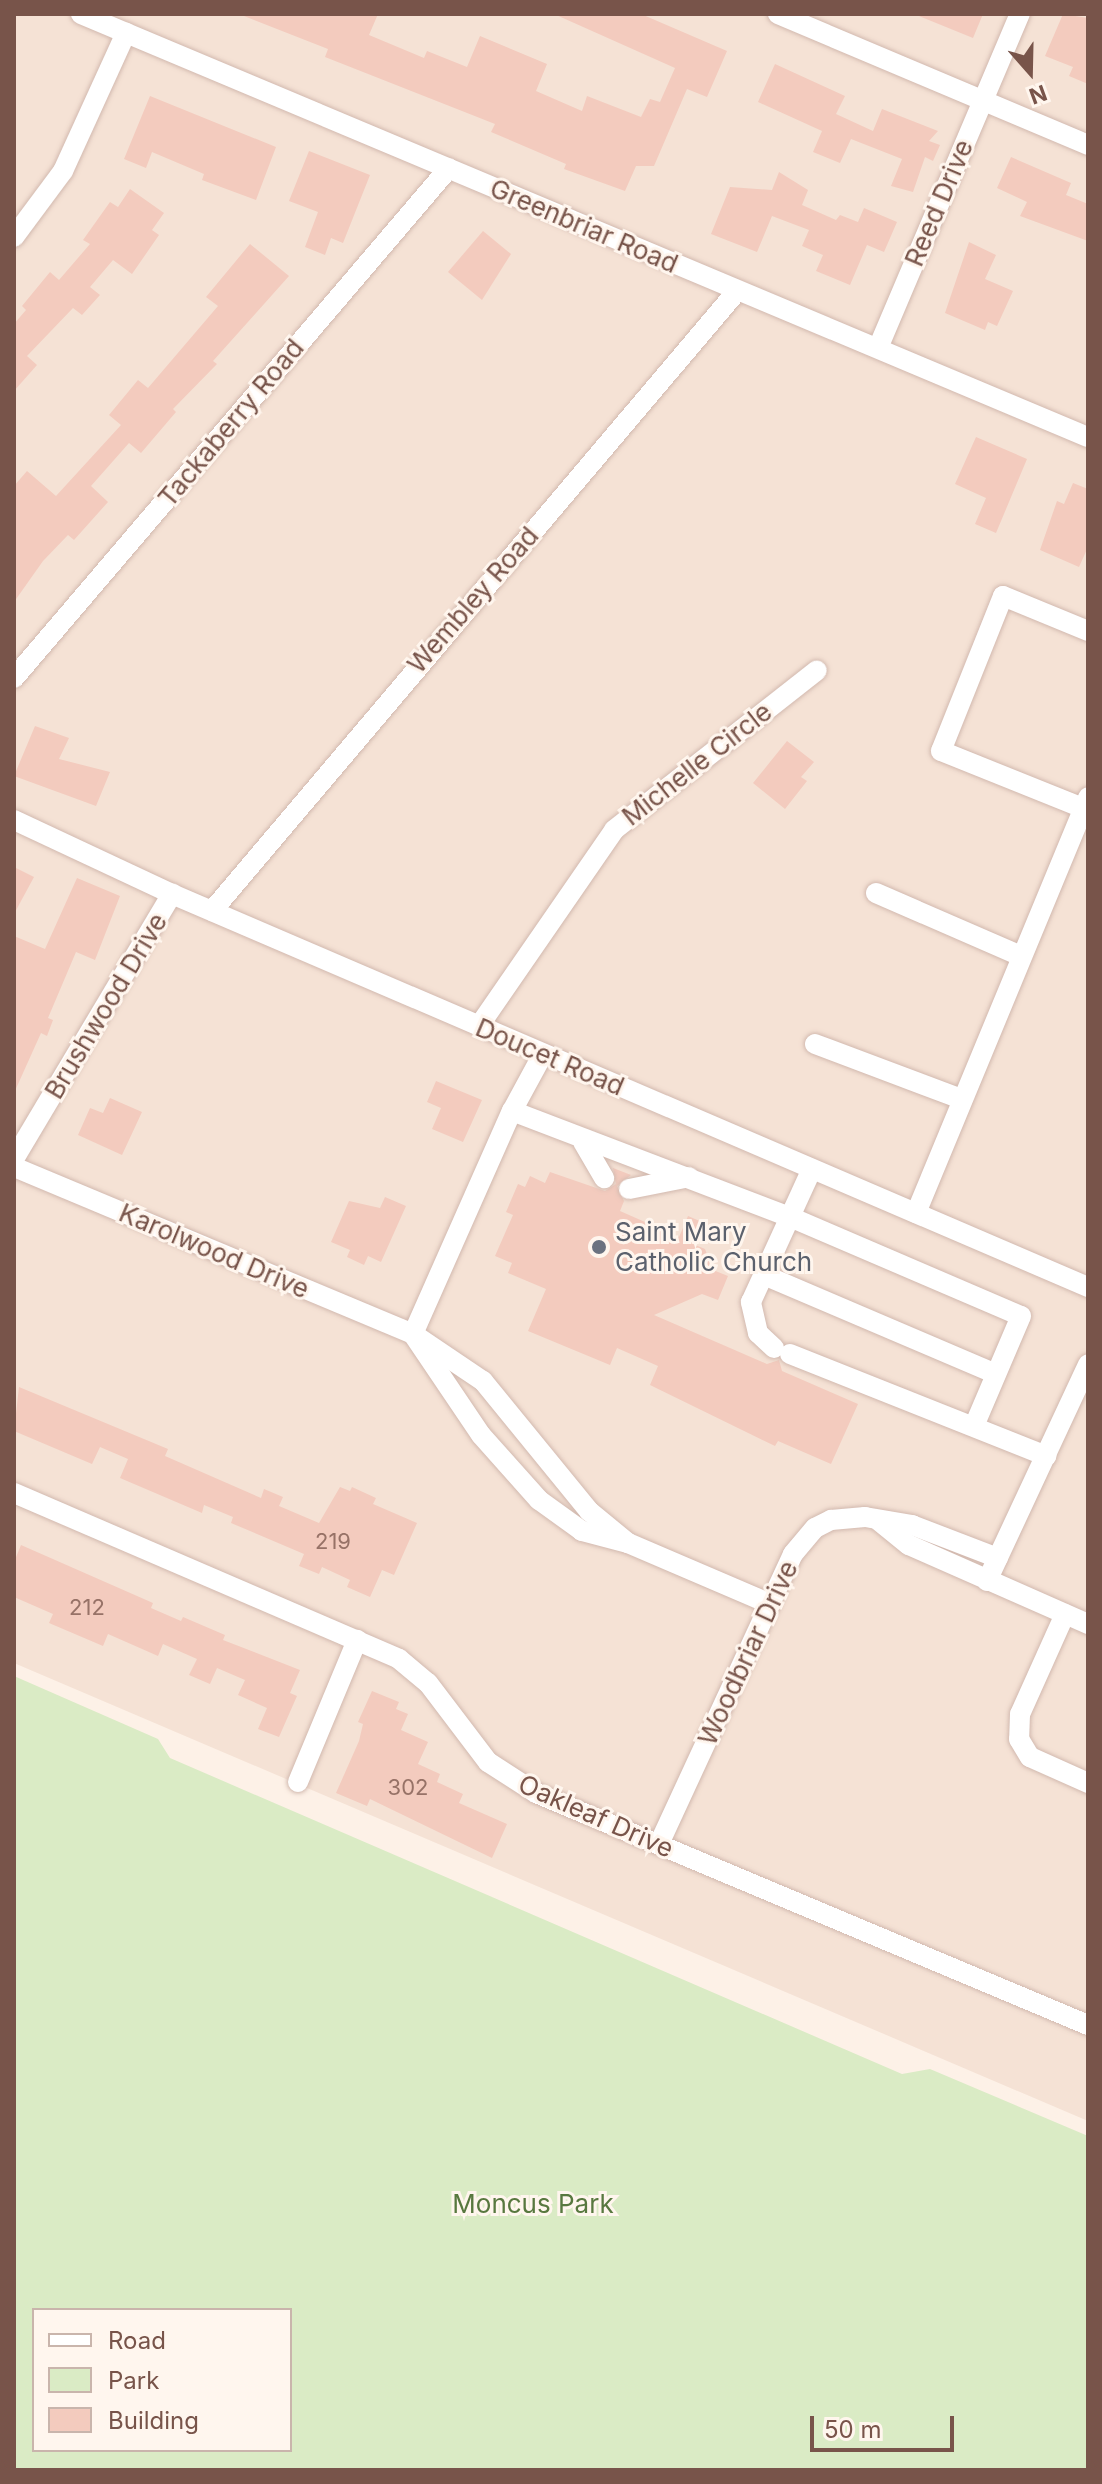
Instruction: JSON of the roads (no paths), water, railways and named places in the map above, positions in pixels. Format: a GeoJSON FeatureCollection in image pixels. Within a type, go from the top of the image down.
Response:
{"type":"FeatureCollection","features":[{"type":"Feature","properties":{"kind":"street","name":"Greenbriar Road"},"geometry":{"type":"LineString","coordinates":[[81,14],[1088,437]]}},
{"type":"Feature","properties":{"kind":"street"},"geometry":{"type":"LineString","coordinates":[[778,14],[1088,145]]}},
{"type":"Feature","properties":{"kind":"street","name":"Reed Drive"},"geometry":{"type":"LineString","coordinates":[[878,348],[1020,14]]}},
{"type":"Feature","properties":{"kind":"street"},"geometry":{"type":"LineString","coordinates":[[14,237],[63,171],[126,33]]}},
{"type":"Feature","properties":{"kind":"street","name":"Tackaberry Road"},"geometry":{"type":"LineString","coordinates":[[14,678],[449,168]]}},
{"type":"Feature","properties":{"kind":"street","name":"Wembley Road"},"geometry":{"type":"LineString","coordinates":[[212,911],[737,291]]}},
{"type":"Feature","properties":{"kind":"street"},"geometry":{"type":"LineString","coordinates":[[916,1213],[1086,802],[941,751],[1003,596],[1088,631]]}},
{"type":"Feature","properties":{"kind":"street","name":"Michelle Circle"},"geometry":{"type":"LineString","coordinates":[[479,1026],[614,830],[817,670]]}},
{"type":"Feature","properties":{"kind":"street","name":"Doucet Road"},"geometry":{"type":"LineString","coordinates":[[14,820],[172,894],[1088,1287]]}},
{"type":"Feature","properties":{"kind":"street"},"geometry":{"type":"LineString","coordinates":[[876,893],[1021,956]]}},
{"type":"Feature","properties":{"kind":"street","name":"Brushwood Drive"},"geometry":{"type":"LineString","coordinates":[[14,1159],[172,894]]}},
{"type":"Feature","properties":{"kind":"street"},"geometry":{"type":"LineString","coordinates":[[815,1044],[961,1099]]}},
{"type":"Feature","properties":{"kind":"street"},"geometry":{"type":"LineString","coordinates":[[413,1334],[512,1111],[543,1054]]}},
{"type":"Feature","properties":{"kind":"street"},"geometry":{"type":"LineString","coordinates":[[512,1111],[583,1142],[628,1152],[790,1217],[1021,1316],[974,1426]]}},
{"type":"Feature","properties":{"kind":"street"},"geometry":{"type":"LineString","coordinates":[[583,1142],[604,1178]]}},
{"type":"Feature","properties":{"kind":"street","name":"Karolwood Drive"},"geometry":{"type":"LineString","coordinates":[[14,1167],[413,1334],[483,1381],[589,1511],[628,1543]]}},
{"type":"Feature","properties":{"kind":"street"},"geometry":{"type":"LineString","coordinates":[[812,1169],[764,1275],[751,1313],[758,1333],[782,1351],[1046,1456]]}},
{"type":"Feature","properties":{"kind":"street"},"geometry":{"type":"LineString","coordinates":[[629,1189],[689,1177]]}},
{"type":"Feature","properties":{"kind":"street"},"geometry":{"type":"LineString","coordinates":[[764,1275],[996,1374]]}},
{"type":"Feature","properties":{"kind":"street","name":"Karolwood Drive"},"geometry":{"type":"LineString","coordinates":[[413,1334],[481,1435],[539,1500],[582,1531],[628,1543],[770,1604]]}},
{"type":"Feature","properties":{"kind":"street"},"geometry":{"type":"LineString","coordinates":[[987,1581],[1088,1364]]}},
{"type":"Feature","properties":{"kind":"street","name":"Oakleaf Drive"},"geometry":{"type":"LineString","coordinates":[[14,1493],[399,1659],[428,1683],[469,1741],[504,1775],[659,1844],[1088,2025]]}},
{"type":"Feature","properties":{"kind":"street","name":"Woodbriar Drive"},"geometry":{"type":"LineString","coordinates":[[659,1844],[793,1554],[815,1528],[848,1516],[912,1525],[998,1558]]}},
{"type":"Feature","properties":{"kind":"street"},"geometry":{"type":"LineString","coordinates":[[879,1521],[909,1545],[1088,1624]]}},
{"type":"Feature","properties":{"kind":"street"},"geometry":{"type":"LineString","coordinates":[[1065,1614],[1020,1714],[1019,1739],[1030,1757],[1088,1783]]}},
{"type":"Feature","properties":{"kind":"street"},"geometry":{"type":"LineString","coordinates":[[298,1782],[357,1640]]}},
{"type":"Feature","properties":{"kind":"place","name":"Saint Mary Catholic Church"},"geometry":{"type":"Point","coordinates":[599,1247]}},
{"type":"Feature","properties":{"kind":"park label","name":"Moncus Park"},"geometry":{"type":"Point","coordinates":[533,2204]}}]}
